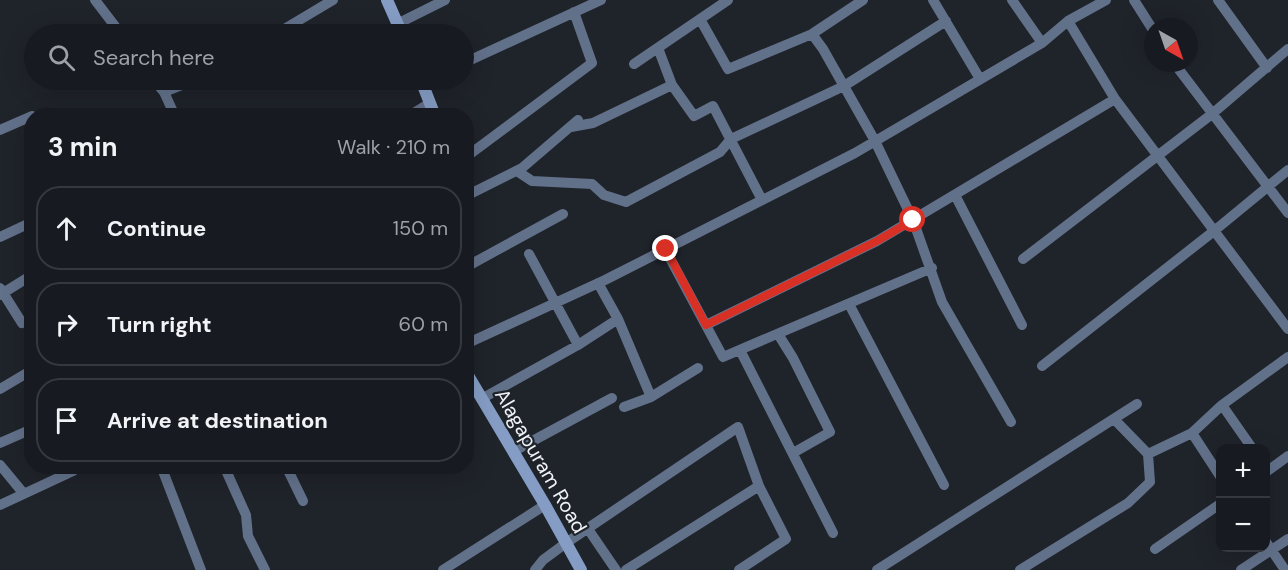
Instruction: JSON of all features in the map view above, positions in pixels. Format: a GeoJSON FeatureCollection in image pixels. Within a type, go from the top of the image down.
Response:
{"type":"FeatureCollection","features":[{"type":"Feature","properties":{"kind":"main road"},"geometry":{"type":"LineString","coordinates":[[387,0],[397,24]]}},
{"type":"Feature","properties":{"kind":"main road"},"geometry":{"type":"LineString","coordinates":[[426,90],[432,108]]}},
{"type":"Feature","properties":{"kind":"main road","name":"Alagapuram Road"},"geometry":{"type":"LineString","coordinates":[[474,384],[581,570]]}},
{"type":"Feature","properties":{"kind":"street"},"geometry":{"type":"LineString","coordinates":[[110,0],[98,3],[114,24]]}},
{"type":"Feature","properties":{"kind":"street"},"geometry":{"type":"LineString","coordinates":[[293,24],[333,0]]}},
{"type":"Feature","properties":{"kind":"street"},"geometry":{"type":"LineString","coordinates":[[407,24],[445,0]]}},
{"type":"Feature","properties":{"kind":"street"},"geometry":{"type":"LineString","coordinates":[[474,58],[601,0]]}},
{"type":"Feature","properties":{"kind":"street"},"geometry":{"type":"LineString","coordinates":[[634,64],[727,0]]}},
{"type":"Feature","properties":{"kind":"street"},"geometry":{"type":"LineString","coordinates":[[700,19],[728,69],[812,34],[862,0]]}},
{"type":"Feature","properties":{"kind":"street"},"geometry":{"type":"LineString","coordinates":[[933,0],[980,79]]}},
{"type":"Feature","properties":{"kind":"street"},"geometry":{"type":"LineString","coordinates":[[1012,0],[1042,43]]}},
{"type":"Feature","properties":{"kind":"street"},"geometry":{"type":"LineString","coordinates":[[474,340],[598,283],[875,141],[1042,43],[1068,21],[1106,0]]}},
{"type":"Feature","properties":{"kind":"street"},"geometry":{"type":"LineString","coordinates":[[1134,0],[1145,18]]}},
{"type":"Feature","properties":{"kind":"street"},"geometry":{"type":"LineString","coordinates":[[1218,0],[1267,68]]}},
{"type":"Feature","properties":{"kind":"street"},"geometry":{"type":"LineString","coordinates":[[474,151],[592,63],[574,12]]}},
{"type":"Feature","properties":{"kind":"street"},"geometry":{"type":"LineString","coordinates":[[517,171],[532,181],[592,184],[604,195],[626,202],[720,152],[731,139],[844,86],[946,21]]}},
{"type":"Feature","properties":{"kind":"street"},"geometry":{"type":"LineString","coordinates":[[1068,21],[1115,99],[1288,329]]}},
{"type":"Feature","properties":{"kind":"street"},"geometry":{"type":"LineString","coordinates":[[812,34],[823,49],[875,141],[913,220],[932,268],[942,302],[1011,422]]}},
{"type":"Feature","properties":{"kind":"street"},"geometry":{"type":"LineString","coordinates":[[658,48],[672,85],[694,116],[713,106],[762,200]]}},
{"type":"Feature","properties":{"kind":"street"},"geometry":{"type":"LineString","coordinates":[[1023,259],[1212,114],[1288,49]]}},
{"type":"Feature","properties":{"kind":"street"},"geometry":{"type":"LineString","coordinates":[[1181,72],[1288,213]]}},
{"type":"Feature","properties":{"kind":"street"},"geometry":{"type":"LineString","coordinates":[[474,192],[522,168],[574,124],[593,123],[672,85]]}},
{"type":"Feature","properties":{"kind":"street"},"geometry":{"type":"LineString","coordinates":[[169,90],[164,92],[171,108]]}},
{"type":"Feature","properties":{"kind":"street"},"geometry":{"type":"LineString","coordinates":[[706,325],[877,241],[1115,99]]}},
{"type":"Feature","properties":{"kind":"street"},"geometry":{"type":"LineString","coordinates":[[422,108],[430,103]]}},
{"type":"Feature","properties":{"kind":"street"},"geometry":{"type":"LineString","coordinates":[[0,130],[24,120]]}},
{"type":"Feature","properties":{"kind":"street"},"geometry":{"type":"LineString","coordinates":[[1042,366],[1288,170]]}},
{"type":"Feature","properties":{"kind":"street"},"geometry":{"type":"LineString","coordinates":[[955,195],[1022,325]]}},
{"type":"Feature","properties":{"kind":"street"},"geometry":{"type":"LineString","coordinates":[[474,263],[563,214]]}},
{"type":"Feature","properties":{"kind":"street"},"geometry":{"type":"LineString","coordinates":[[0,237],[24,226]]}},
{"type":"Feature","properties":{"kind":"street"},"geometry":{"type":"LineString","coordinates":[[666,249],[723,357],[932,268]]}},
{"type":"Feature","properties":{"kind":"street"},"geometry":{"type":"LineString","coordinates":[[529,254],[578,345]]}},
{"type":"Feature","properties":{"kind":"street"},"geometry":{"type":"LineString","coordinates":[[24,279],[1,292],[22,323],[24,322]]}},
{"type":"Feature","properties":{"kind":"street"},"geometry":{"type":"LineString","coordinates":[[598,283],[618,319],[651,398]]}},
{"type":"Feature","properties":{"kind":"street"},"geometry":{"type":"LineString","coordinates":[[849,304],[944,485]]}},
{"type":"Feature","properties":{"kind":"street"},"geometry":{"type":"LineString","coordinates":[[483,398],[578,345],[618,319]]}},
{"type":"Feature","properties":{"kind":"street"},"geometry":{"type":"LineString","coordinates":[[778,334],[793,358],[830,432],[793,453]]}},
{"type":"Feature","properties":{"kind":"street"},"geometry":{"type":"LineString","coordinates":[[740,350],[833,533]]}},
{"type":"Feature","properties":{"kind":"street"},"geometry":{"type":"LineString","coordinates":[[1148,454],[1192,433],[1222,405],[1288,357]]}},
{"type":"Feature","properties":{"kind":"street"},"geometry":{"type":"LineString","coordinates":[[624,406],[651,398],[698,368]]}},
{"type":"Feature","properties":{"kind":"street"},"geometry":{"type":"LineString","coordinates":[[0,389],[24,375]]}},
{"type":"Feature","properties":{"kind":"street"},"geometry":{"type":"LineString","coordinates":[[514,451],[612,398]]}},
{"type":"Feature","properties":{"kind":"street"},"geometry":{"type":"LineString","coordinates":[[878,570],[1137,404]]}},
{"type":"Feature","properties":{"kind":"street"},"geometry":{"type":"LineString","coordinates":[[1222,405],[1249,444]]}},
{"type":"Feature","properties":{"kind":"street"},"geometry":{"type":"LineString","coordinates":[[1020,570],[1128,503],[1150,483],[1148,454],[1114,419]]}},
{"type":"Feature","properties":{"kind":"street"},"geometry":{"type":"LineString","coordinates":[[535,570],[566,543],[738,428],[759,486],[786,539],[739,570]]}},
{"type":"Feature","properties":{"kind":"street"},"geometry":{"type":"LineString","coordinates":[[0,443],[24,432]]}},
{"type":"Feature","properties":{"kind":"street"},"geometry":{"type":"LineString","coordinates":[[1192,433],[1216,469]]}},
{"type":"Feature","properties":{"kind":"street"},"geometry":{"type":"LineString","coordinates":[[1270,468],[1288,456]]}},
{"type":"Feature","properties":{"kind":"street"},"geometry":{"type":"LineString","coordinates":[[0,465],[24,494]]}},
{"type":"Feature","properties":{"kind":"street"},"geometry":{"type":"LineString","coordinates":[[0,505],[67,474]]}},
{"type":"Feature","properties":{"kind":"street"},"geometry":{"type":"LineString","coordinates":[[164,474],[201,570]]}},
{"type":"Feature","properties":{"kind":"street"},"geometry":{"type":"LineString","coordinates":[[228,474],[246,515],[248,537],[265,570]]}},
{"type":"Feature","properties":{"kind":"street"},"geometry":{"type":"LineString","coordinates":[[290,474],[303,501]]}},
{"type":"Feature","properties":{"kind":"street"},"geometry":{"type":"LineString","coordinates":[[626,570],[759,486]]}},
{"type":"Feature","properties":{"kind":"street"},"geometry":{"type":"LineString","coordinates":[[443,570],[545,505]]}},
{"type":"Feature","properties":{"kind":"street"},"geometry":{"type":"LineString","coordinates":[[1155,549],[1216,507]]}},
{"type":"Feature","properties":{"kind":"street"},"geometry":{"type":"LineString","coordinates":[[588,529],[616,570]]}},
{"type":"Feature","properties":{"kind":"street"},"geometry":{"type":"LineString","coordinates":[[1270,546],[1288,539]]}},
{"type":"Feature","properties":{"kind":"street"},"geometry":{"type":"LineString","coordinates":[[1270,548],[1284,570]]}},
{"type":"Feature","properties":{"kind":"street"},"geometry":{"type":"LineString","coordinates":[[1241,570],[1262,552]]}},
{"type":"Feature","properties":{"kind":"route"},"geometry":{"type":"LineString","coordinates":[[666,249],[706,325],[877,241],[913,220]]}}]}
